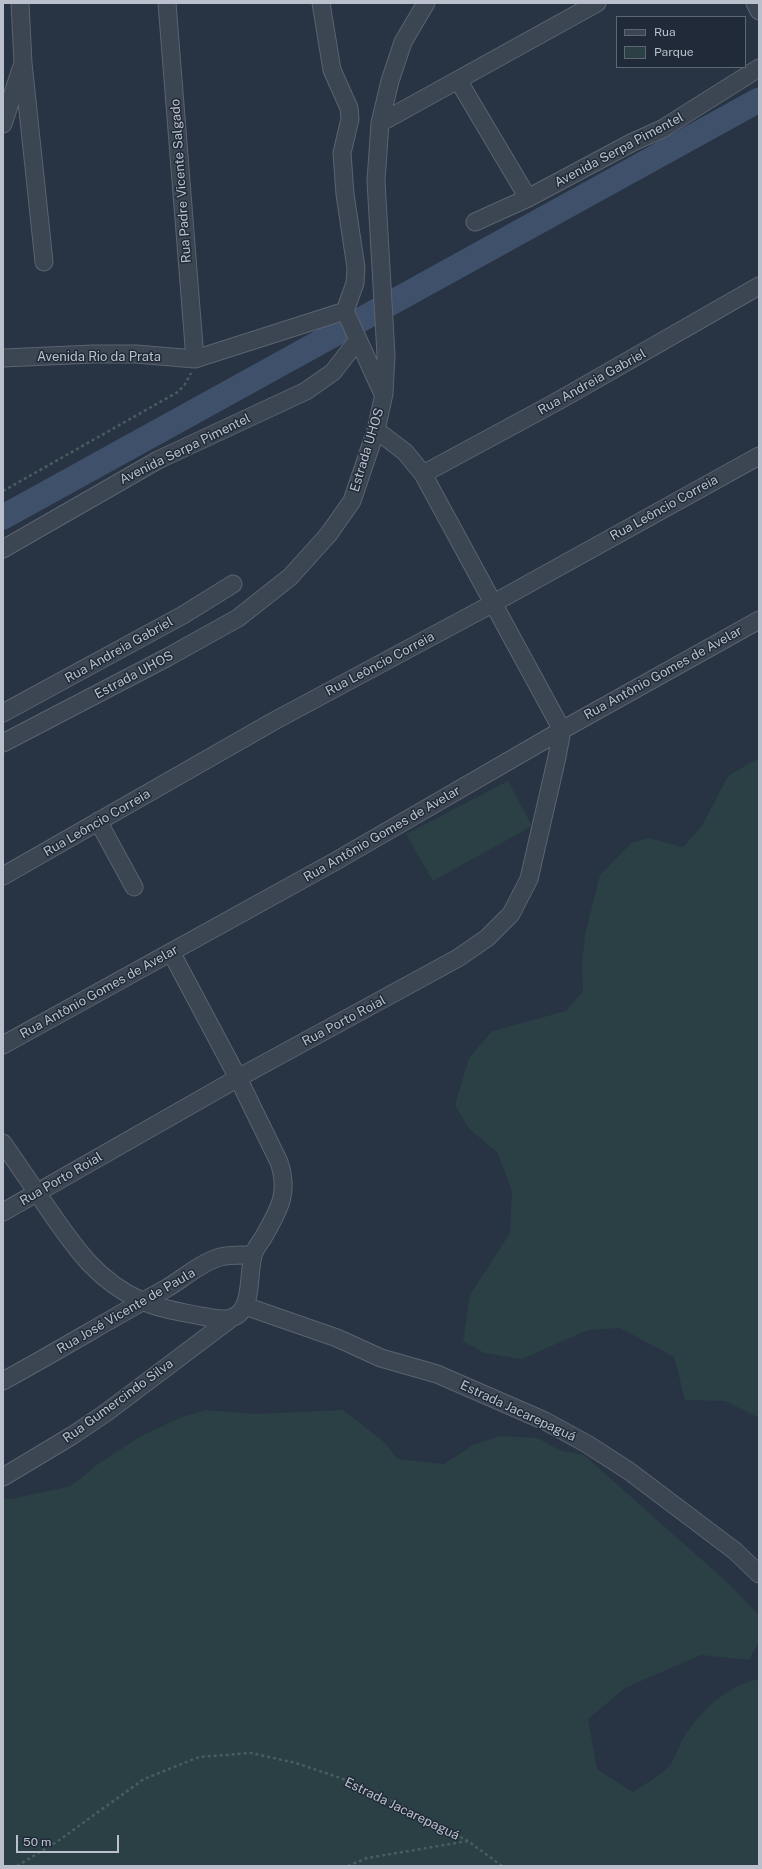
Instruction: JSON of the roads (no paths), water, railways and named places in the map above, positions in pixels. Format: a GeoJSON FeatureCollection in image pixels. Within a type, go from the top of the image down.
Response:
{"type":"FeatureCollection","features":[{"type":"Feature","properties":{"kind":"street"},"geometry":{"type":"LineString","coordinates":[[20,3],[23,63],[44,262]]}},
{"type":"Feature","properties":{"kind":"street","name":"Rua Padre Vicente Salgado"},"geometry":{"type":"LineString","coordinates":[[167,3],[195,359]]}},
{"type":"Feature","properties":{"kind":"street"},"geometry":{"type":"LineString","coordinates":[[321,3],[332,70],[345,98],[350,119],[342,153],[345,194],[355,253],[355,283],[346,313],[384,394]]}},
{"type":"Feature","properties":{"kind":"street","name":"Estrada UHOS"},"geometry":{"type":"LineString","coordinates":[[3,743],[168,658],[238,618],[290,577],[328,535],[352,501],[376,430],[384,394],[386,355],[376,181],[380,123],[390,81],[403,42],[426,3]]}},
{"type":"Feature","properties":{"kind":"street"},"geometry":{"type":"LineString","coordinates":[[380,123],[597,3]]}},
{"type":"Feature","properties":{"kind":"street"},"geometry":{"type":"LineString","coordinates":[[755,3],[759,11]]}},
{"type":"Feature","properties":{"kind":"street"},"geometry":{"type":"LineString","coordinates":[[3,124],[23,63]]}},
{"type":"Feature","properties":{"kind":"street","name":"Avenida Serpa Pimentel"},"geometry":{"type":"LineString","coordinates":[[475,222],[528,198],[633,142],[662,129],[759,68]]}},
{"type":"Feature","properties":{"kind":"street"},"geometry":{"type":"LineString","coordinates":[[458,80],[528,198]]}},
{"type":"Feature","properties":{"kind":"street"},"geometry":{"type":"LineString","coordinates":[[355,253],[379,247]]}},
{"type":"Feature","properties":{"kind":"street","name":"Rua Andreia Gabriel"},"geometry":{"type":"LineString","coordinates":[[423,474],[558,401],[759,286]]}},
{"type":"Feature","properties":{"kind":"street"},"geometry":{"type":"LineString","coordinates":[[195,359],[346,313]]}},
{"type":"Feature","properties":{"kind":"street","name":"Avenida Serpa Pimentel"},"geometry":{"type":"LineString","coordinates":[[3,549],[158,460],[306,391],[333,372],[357,339]]}},
{"type":"Feature","properties":{"kind":"street","name":"Avenida Rio da Prata"},"geometry":{"type":"LineString","coordinates":[[3,358],[92,354],[136,354],[195,359]]}},
{"type":"Feature","properties":{"kind":"street"},"geometry":{"type":"LineString","coordinates":[[376,430],[405,452],[423,474],[492,604],[562,730]]}},
{"type":"Feature","properties":{"kind":"street","name":"Rua Leôncio Correia"},"geometry":{"type":"LineString","coordinates":[[3,876],[46,853],[98,821],[274,721],[492,604],[759,456]]}},
{"type":"Feature","properties":{"kind":"street","name":"Rua Andreia Gabriel"},"geometry":{"type":"LineString","coordinates":[[3,713],[183,614],[233,584]]}},
{"type":"Feature","properties":{"kind":"street","name":"Rua Antônio Gomes de Avelar"},"geometry":{"type":"LineString","coordinates":[[3,1045],[334,862],[562,730],[759,620]]}},
{"type":"Feature","properties":{"kind":"street","name":"Rua Porto Roial"},"geometry":{"type":"LineString","coordinates":[[3,1212],[238,1078],[458,958],[487,938],[511,914],[529,879],[562,730]]}},
{"type":"Feature","properties":{"kind":"street"},"geometry":{"type":"LineString","coordinates":[[98,821],[134,887]]}},
{"type":"Feature","properties":{"kind":"street"},"geometry":{"type":"LineString","coordinates":[[171,952],[238,1078],[279,1162],[284,1176],[285,1189],[281,1204],[253,1255],[245,1306]]}},
{"type":"Feature","properties":{"kind":"street"},"geometry":{"type":"LineString","coordinates":[[3,1143],[82,1256],[116,1286],[141,1301],[168,1309],[215,1319],[229,1320]]}},
{"type":"Feature","properties":{"kind":"street","name":"Rua José Vicente de Paula"},"geometry":{"type":"LineString","coordinates":[[3,1381],[102,1325],[141,1301],[170,1286],[208,1262],[220,1257],[253,1255]]}},
{"type":"Feature","properties":{"kind":"street","name":"Rua Gumercindo Silva"},"geometry":{"type":"LineString","coordinates":[[3,1477],[73,1435],[107,1412],[238,1314],[245,1306]]}},
{"type":"Feature","properties":{"kind":"street","name":"Estrada Jacarepaguá"},"geometry":{"type":"LineString","coordinates":[[245,1306],[337,1338],[381,1358],[437,1374],[545,1421],[587,1444],[629,1471],[735,1551],[759,1574]]}},
{"type":"Feature","properties":{"kind":"waterway"},"geometry":{"type":"LineString","coordinates":[[3,517],[759,100]]}}]}
